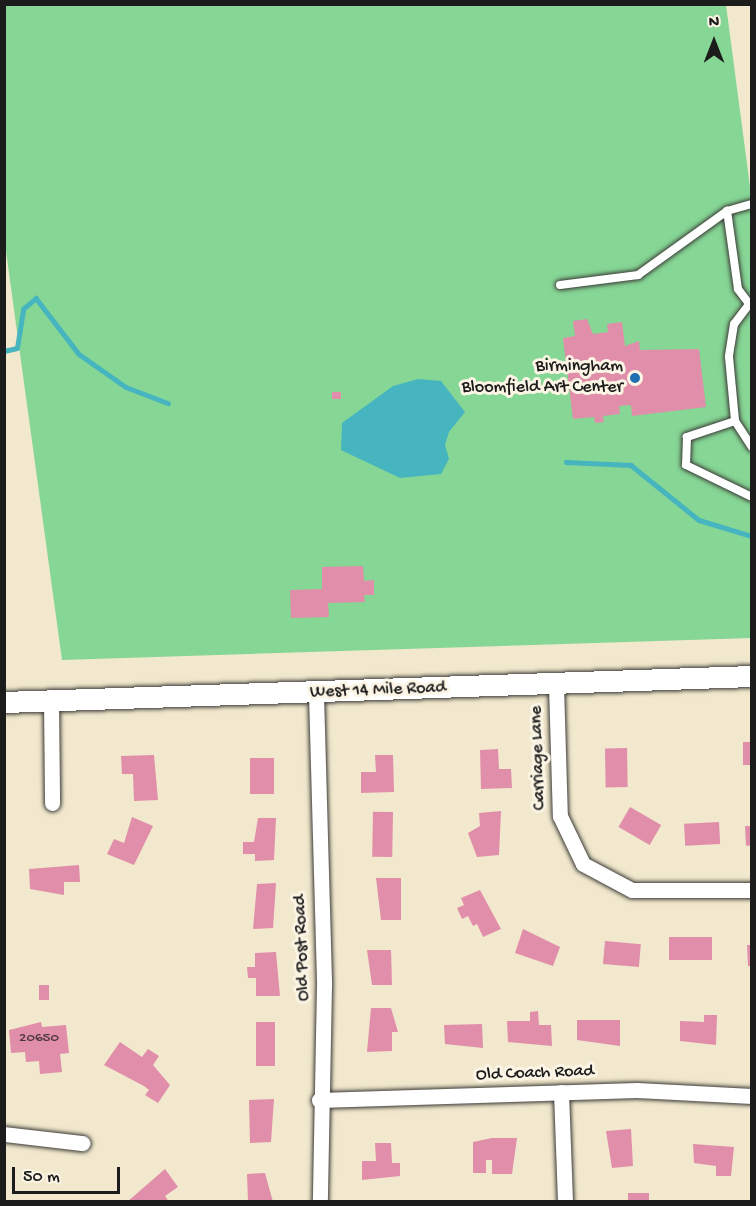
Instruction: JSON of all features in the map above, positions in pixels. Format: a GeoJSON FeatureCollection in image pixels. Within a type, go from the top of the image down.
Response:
{"type":"FeatureCollection","features":[{"type":"Feature","properties":{"kind":"street","name":"West 14 Mile Road"},"geometry":{"type":"LineString","coordinates":[[4,702],[556,685],[752,676]]}},
{"type":"Feature","properties":{"kind":"street","name":"Carriage Lane"},"geometry":{"type":"LineString","coordinates":[[556,685],[560,816],[583,864],[632,890],[752,890]]}},
{"type":"Feature","properties":{"kind":"street","name":"Old Post Road"},"geometry":{"type":"LineString","coordinates":[[315,693],[325,1021],[319,1100],[321,1202]]}},
{"type":"Feature","properties":{"kind":"street"},"geometry":{"type":"LineString","coordinates":[[51,701],[52,803]]}},
{"type":"Feature","properties":{"kind":"street"},"geometry":{"type":"LineString","coordinates":[[561,1092],[565,1202]]}},
{"type":"Feature","properties":{"kind":"street","name":"Old Coach Road"},"geometry":{"type":"LineString","coordinates":[[319,1100],[561,1092],[752,1096]]}},
{"type":"Feature","properties":{"kind":"street"},"geometry":{"type":"LineString","coordinates":[[4,1134],[82,1143]]}},
{"type":"Feature","properties":{"kind":"lane"},"geometry":{"type":"LineString","coordinates":[[560,285],[638,275],[727,211],[752,204]]}},
{"type":"Feature","properties":{"kind":"lane"},"geometry":{"type":"LineString","coordinates":[[727,211],[738,289],[749,305],[729,339],[735,421],[752,447]]}},
{"type":"Feature","properties":{"kind":"lane"},"geometry":{"type":"LineString","coordinates":[[735,421],[687,437],[686,465],[752,497]]}},
{"type":"Feature","properties":{"kind":"green space"},"geometry":{"type":"Polygon","coordinates":[[[4,5],[726,5],[752,202],[751,638],[62,660],[5,244],[4,5]]]}},
{"type":"Feature","properties":{"kind":"water"},"geometry":{"type":"Polygon","coordinates":[[[418,379],[441,381],[465,412],[449,432],[445,445],[449,459],[441,474],[400,478],[341,450],[342,423],[393,386],[418,379]]]}},
{"type":"Feature","properties":{"kind":"building","name":"Birmingham Bloomfield Art Center"},"geometry":{"type":"Polygon","coordinates":[[[587,319],[593,334],[608,332],[607,324],[622,322],[625,346],[639,341],[640,350],[699,349],[706,407],[632,416],[631,405],[619,406],[620,414],[603,416],[604,422],[595,423],[594,417],[573,419],[563,338],[575,336],[573,321],[587,319]]]}},
{"type":"Feature","properties":{"kind":"building"},"geometry":{"type":"Polygon","coordinates":[[[332,392],[341,392],[341,399],[332,399],[332,392]]]}},
{"type":"Feature","properties":{"kind":"building"},"geometry":{"type":"Polygon","coordinates":[[[363,566],[364,581],[374,580],[374,595],[364,595],[365,602],[328,603],[329,617],[291,618],[290,590],[322,589],[322,567],[363,566]]]}},
{"type":"Feature","properties":{"kind":"building"},"geometry":{"type":"Polygon","coordinates":[[[743,742],[752,742],[752,765],[743,765],[743,742]]]}},
{"type":"Feature","properties":{"kind":"building"},"geometry":{"type":"Polygon","coordinates":[[[605,748],[627,748],[628,787],[606,787],[605,748]]]}},
{"type":"Feature","properties":{"kind":"building"},"geometry":{"type":"Polygon","coordinates":[[[498,749],[499,769],[511,769],[512,788],[481,789],[480,750],[498,749]]]}},
{"type":"Feature","properties":{"kind":"building"},"geometry":{"type":"Polygon","coordinates":[[[154,755],[158,800],[134,801],[133,774],[122,774],[121,756],[154,755]]]}},
{"type":"Feature","properties":{"kind":"building"},"geometry":{"type":"Polygon","coordinates":[[[375,755],[393,755],[394,792],[361,793],[361,772],[376,772],[375,755]]]}},
{"type":"Feature","properties":{"kind":"building"},"geometry":{"type":"Polygon","coordinates":[[[250,758],[274,758],[274,794],[250,794],[250,758]]]}},
{"type":"Feature","properties":{"kind":"building"},"geometry":{"type":"Polygon","coordinates":[[[630,807],[661,825],[650,845],[618,827],[630,807]]]}},
{"type":"Feature","properties":{"kind":"building"},"geometry":{"type":"Polygon","coordinates":[[[501,811],[499,855],[477,857],[468,833],[480,826],[479,813],[501,811]]]}},
{"type":"Feature","properties":{"kind":"building"},"geometry":{"type":"Polygon","coordinates":[[[373,812],[393,812],[392,857],[372,857],[373,812]]]}},
{"type":"Feature","properties":{"kind":"building"},"geometry":{"type":"Polygon","coordinates":[[[132,817],[153,826],[134,865],[107,854],[114,839],[124,843],[132,817]]]}},
{"type":"Feature","properties":{"kind":"building"},"geometry":{"type":"Polygon","coordinates":[[[258,818],[276,818],[274,860],[255,861],[255,854],[243,854],[243,842],[254,842],[258,818]]]}},
{"type":"Feature","properties":{"kind":"building"},"geometry":{"type":"Polygon","coordinates":[[[719,822],[720,844],[685,846],[684,824],[719,822]]]}},
{"type":"Feature","properties":{"kind":"building"},"geometry":{"type":"Polygon","coordinates":[[[745,826],[752,826],[752,845],[746,846],[745,826]]]}},
{"type":"Feature","properties":{"kind":"building"},"geometry":{"type":"Polygon","coordinates":[[[79,865],[80,882],[64,882],[64,895],[30,889],[29,869],[79,865]]]}},
{"type":"Feature","properties":{"kind":"building"},"geometry":{"type":"Polygon","coordinates":[[[376,878],[401,878],[401,920],[381,920],[376,878]]]}},
{"type":"Feature","properties":{"kind":"building"},"geometry":{"type":"Polygon","coordinates":[[[276,883],[273,928],[253,929],[257,884],[276,883]]]}},
{"type":"Feature","properties":{"kind":"building"},"geometry":{"type":"Polygon","coordinates":[[[480,890],[501,929],[483,937],[477,924],[473,926],[468,916],[462,919],[457,908],[464,905],[461,898],[480,890]]]}},
{"type":"Feature","properties":{"kind":"building"},"geometry":{"type":"Polygon","coordinates":[[[523,929],[560,947],[553,966],[515,953],[523,929]]]}},
{"type":"Feature","properties":{"kind":"building"},"geometry":{"type":"Polygon","coordinates":[[[669,937],[712,937],[712,960],[669,960],[669,937]]]}},
{"type":"Feature","properties":{"kind":"building"},"geometry":{"type":"Polygon","coordinates":[[[605,941],[641,944],[639,967],[603,964],[605,941]]]}},
{"type":"Feature","properties":{"kind":"building"},"geometry":{"type":"Polygon","coordinates":[[[747,945],[752,945],[752,966],[748,966],[747,945]]]}},
{"type":"Feature","properties":{"kind":"building"},"geometry":{"type":"Polygon","coordinates":[[[367,950],[391,950],[392,985],[372,985],[367,950]]]}},
{"type":"Feature","properties":{"kind":"building"},"geometry":{"type":"Polygon","coordinates":[[[276,952],[280,996],[256,996],[256,978],[248,978],[247,967],[255,967],[255,953],[276,952]]]}},
{"type":"Feature","properties":{"kind":"building"},"geometry":{"type":"Polygon","coordinates":[[[39,985],[49,985],[49,1000],[39,1000],[39,985]]]}},
{"type":"Feature","properties":{"kind":"building"},"geometry":{"type":"Polygon","coordinates":[[[371,1008],[391,1008],[398,1032],[392,1032],[392,1051],[367,1052],[371,1008]]]}},
{"type":"Feature","properties":{"kind":"building"},"geometry":{"type":"Polygon","coordinates":[[[538,1011],[539,1025],[551,1025],[552,1046],[508,1042],[507,1021],[530,1021],[530,1012],[538,1011]]]}},
{"type":"Feature","properties":{"kind":"building"},"geometry":{"type":"Polygon","coordinates":[[[704,1015],[717,1015],[716,1045],[680,1041],[680,1021],[704,1022],[704,1015]]]}},
{"type":"Feature","properties":{"kind":"building"},"geometry":{"type":"Polygon","coordinates":[[[577,1020],[620,1020],[620,1046],[577,1040],[577,1020]]]}},
{"type":"Feature","properties":{"kind":"building"},"geometry":{"type":"Polygon","coordinates":[[[41,1022],[42,1027],[66,1025],[69,1053],[60,1054],[62,1072],[40,1074],[39,1061],[26,1062],[25,1052],[11,1053],[9,1030],[41,1022]]]}},
{"type":"Feature","properties":{"kind":"building"},"geometry":{"type":"Polygon","coordinates":[[[256,1022],[275,1022],[275,1066],[256,1066],[256,1022]]]}},
{"type":"Feature","properties":{"kind":"building"},"geometry":{"type":"Polygon","coordinates":[[[482,1024],[483,1048],[445,1044],[444,1025],[482,1024]]]}},
{"type":"Feature","properties":{"kind":"building"},"geometry":{"type":"Polygon","coordinates":[[[120,1042],[142,1057],[148,1049],[159,1056],[153,1065],[170,1085],[158,1103],[145,1095],[149,1090],[144,1086],[104,1065],[120,1042]]]}},
{"type":"Feature","properties":{"kind":"building"},"geometry":{"type":"Polygon","coordinates":[[[274,1099],[271,1142],[250,1143],[249,1100],[274,1099]]]}},
{"type":"Feature","properties":{"kind":"building"},"geometry":{"type":"Polygon","coordinates":[[[631,1129],[633,1166],[612,1168],[606,1131],[631,1129]]]}},
{"type":"Feature","properties":{"kind":"building"},"geometry":{"type":"Polygon","coordinates":[[[492,1138],[517,1138],[512,1174],[492,1174],[492,1160],[486,1160],[486,1173],[473,1173],[473,1142],[492,1138]]]}},
{"type":"Feature","properties":{"kind":"building"},"geometry":{"type":"Polygon","coordinates":[[[375,1143],[391,1143],[392,1163],[400,1163],[400,1176],[362,1180],[362,1161],[376,1161],[375,1143]]]}},
{"type":"Feature","properties":{"kind":"building"},"geometry":{"type":"Polygon","coordinates":[[[693,1144],[734,1147],[731,1176],[716,1176],[716,1166],[694,1163],[693,1144]]]}},
{"type":"Feature","properties":{"kind":"building"},"geometry":{"type":"Polygon","coordinates":[[[165,1169],[178,1187],[165,1196],[169,1202],[127,1202],[165,1169]]]}},
{"type":"Feature","properties":{"kind":"building"},"geometry":{"type":"Polygon","coordinates":[[[265,1173],[273,1202],[248,1202],[247,1174],[265,1173]]]}},
{"type":"Feature","properties":{"kind":"building"},"geometry":{"type":"Polygon","coordinates":[[[628,1193],[649,1193],[649,1202],[628,1202],[628,1193]]]}},
{"type":"Feature","properties":{"kind":"waterway"},"geometry":{"type":"LineString","coordinates":[[4,351],[17,348],[23,309],[36,298],[79,354],[126,387],[168,403]]}},
{"type":"Feature","properties":{"kind":"waterway"},"geometry":{"type":"LineString","coordinates":[[566,462],[631,465],[699,520],[752,536]]}},
{"type":"Feature","properties":{"kind":"place","name":"Birmingham Bloomfield Art Center"},"geometry":{"type":"Point","coordinates":[635,378]}}]}
